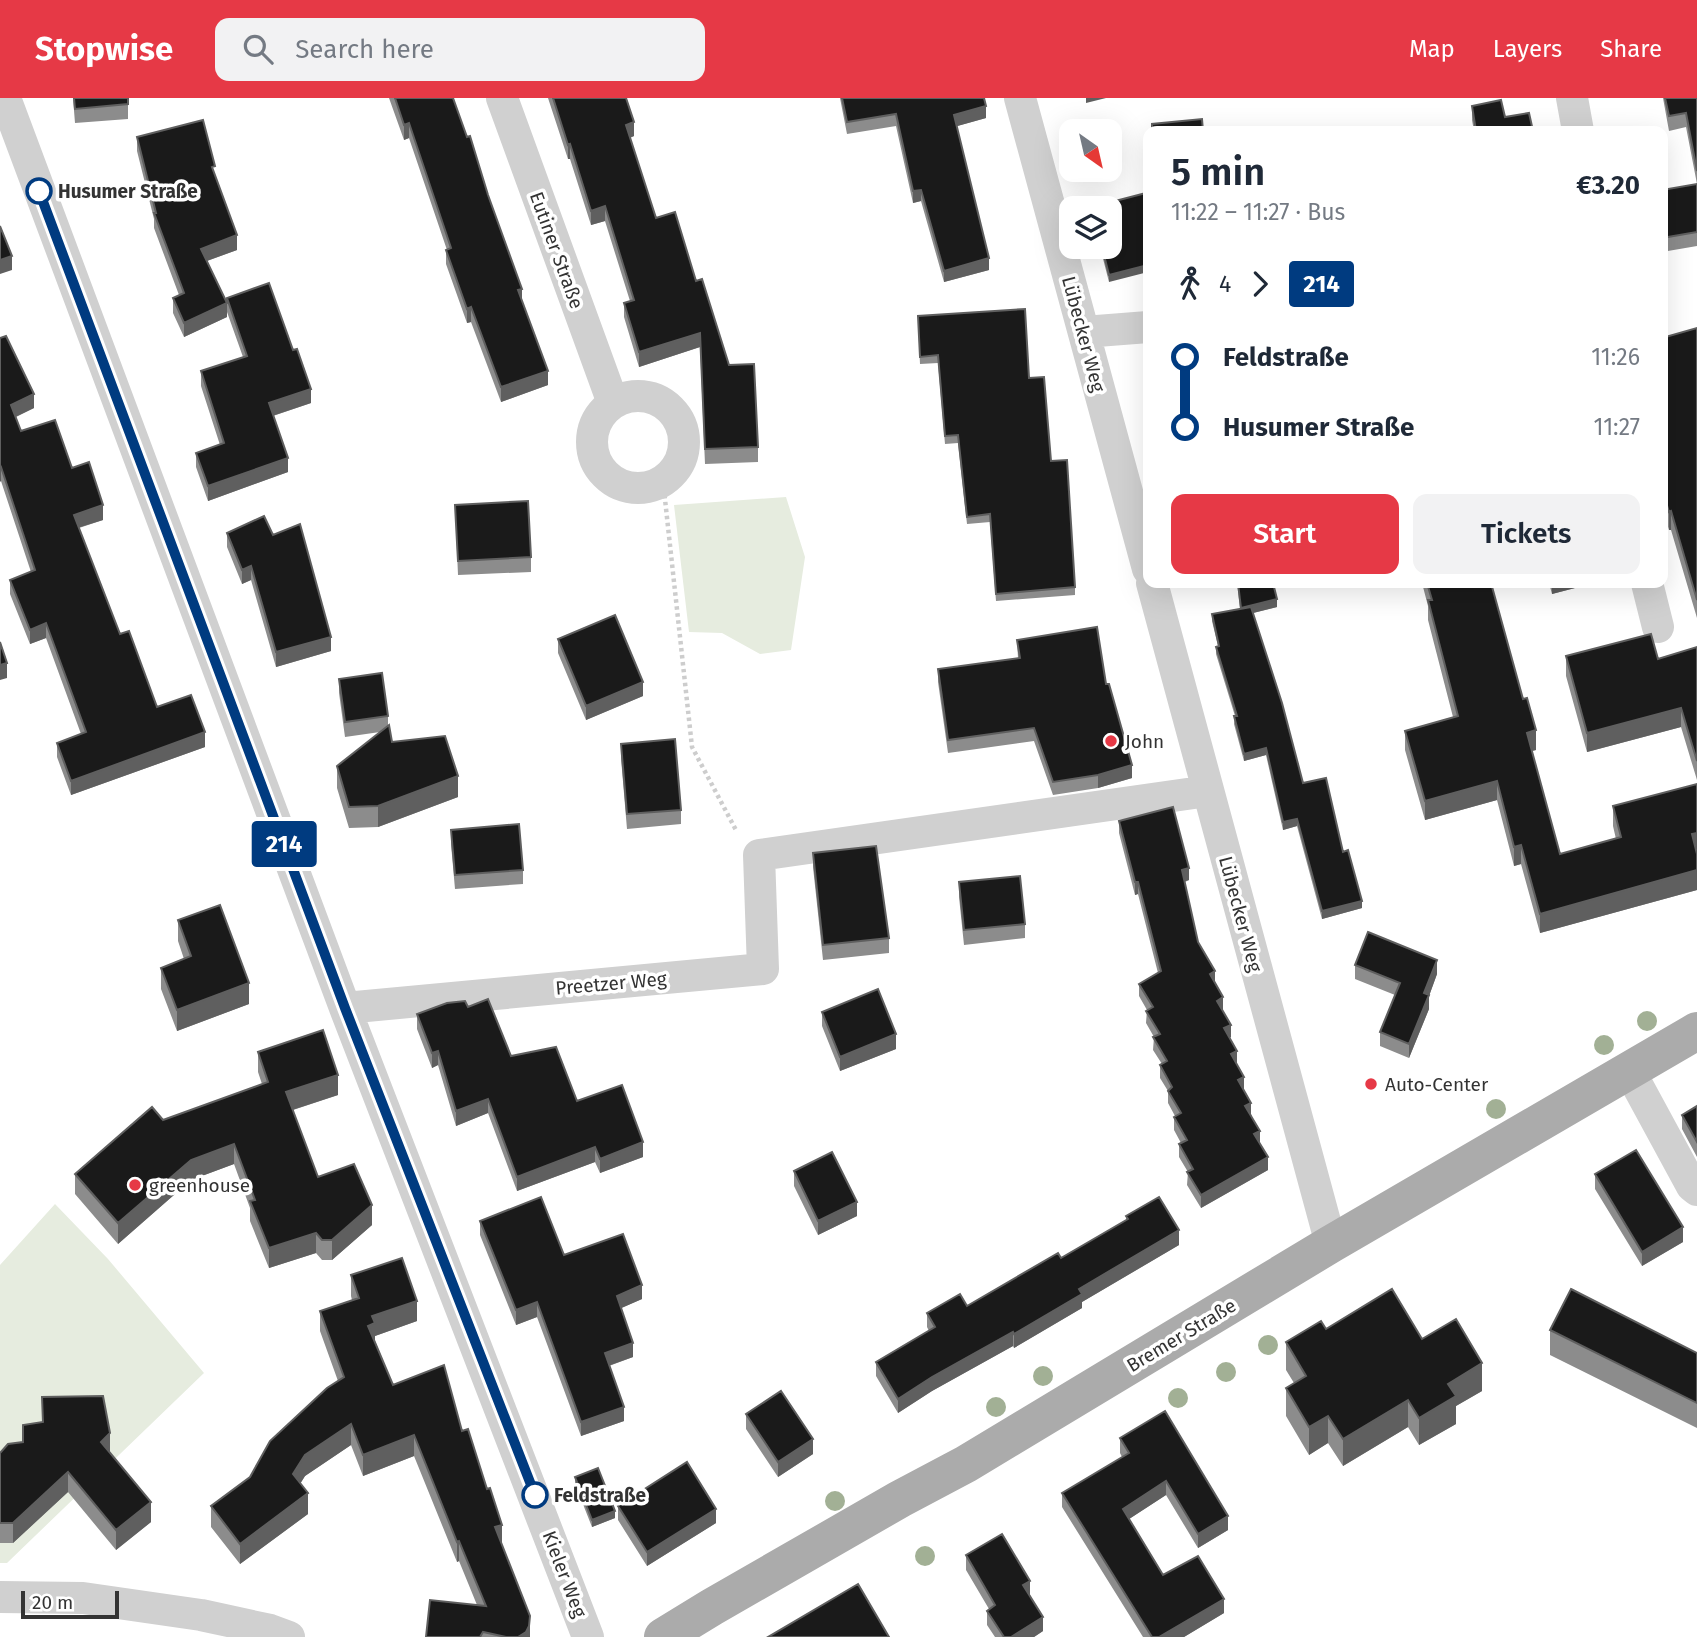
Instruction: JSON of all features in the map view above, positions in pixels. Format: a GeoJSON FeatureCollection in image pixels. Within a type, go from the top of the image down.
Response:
{"type":"FeatureCollection","features":[{"type":"Feature","properties":{"kind":"main road","name":"Bremer Straße"},"geometry":{"type":"LineString","coordinates":[[663,1637],[888,1506],[967,1464],[1332,1244],[1697,1031]]}},
{"type":"Feature","properties":{"kind":"street","name":"Kieler Weg"},"geometry":{"type":"LineString","coordinates":[[5,98],[345,1008],[588,1637]]}},
{"type":"Feature","properties":{"kind":"street","name":"Eutiner Straße"},"geometry":{"type":"LineString","coordinates":[[502,98],[612,403]]}},
{"type":"Feature","properties":{"kind":"street","name":"Lübecker Weg"},"geometry":{"type":"LineString","coordinates":[[1020,98],[1143,550]]}},
{"type":"Feature","properties":{"kind":"street"},"geometry":{"type":"LineString","coordinates":[[1572,98],[1577,126]]}},
{"type":"Feature","properties":{"kind":"street"},"geometry":{"type":"LineString","coordinates":[[1084,332],[1143,327]]}},
{"type":"Feature","properties":{"kind":"street"},"geometry":{"type":"LineString","coordinates":[[632,396],[648,397],[664,404],[676,415],[684,444],[674,471],[663,481],[640,488],[619,485],[597,465],[591,445],[594,425],[612,403],[632,396]]}},
{"type":"Feature","properties":{"kind":"street","name":"Lübecker Weg"},"geometry":{"type":"LineString","coordinates":[[1153,588],[1332,1244]]}},
{"type":"Feature","properties":{"kind":"street"},"geometry":{"type":"LineString","coordinates":[[1648,588],[1658,627]]}},
{"type":"Feature","properties":{"kind":"street"},"geometry":{"type":"LineString","coordinates":[[760,855],[1208,791]]}},
{"type":"Feature","properties":{"kind":"street","name":"Preetzer Weg"},"geometry":{"type":"LineString","coordinates":[[345,1008],[762,970],[760,855]]}},
{"type":"Feature","properties":{"kind":"street"},"geometry":{"type":"LineString","coordinates":[[1629,1070],[1692,1186],[1697,1190]]}},
{"type":"Feature","properties":{"kind":"street"},"geometry":{"type":"LineString","coordinates":[[0,1597],[83,1598],[201,1615],[270,1630],[289,1637]]}},
{"type":"Feature","properties":{"kind":"path"},"geometry":{"type":"LineString","coordinates":[[663,481],[692,747],[739,836],[760,855]]}},
{"type":"Feature","properties":{"kind":"shaded area"},"geometry":{"type":"Polygon","coordinates":[[[786,497],[805,557],[791,650],[760,654],[722,633],[689,632],[674,505],[786,497]]]}},
{"type":"Feature","properties":{"kind":"shaded area"},"geometry":{"type":"Polygon","coordinates":[[[55,1204],[108,1259],[204,1373],[7,1563],[0,1563],[0,1265],[55,1204]]]}},
{"type":"Feature","properties":{"kind":"building"},"geometry":{"type":"Polygon","coordinates":[[[74,98],[128,98],[128,104],[75,109],[74,98]]]}},
{"type":"Feature","properties":{"kind":"building"},"geometry":{"type":"Polygon","coordinates":[[[395,98],[453,98],[467,137],[470,136],[522,289],[518,290],[548,371],[501,387],[471,307],[467,309],[446,250],[451,248],[409,123],[404,125],[395,98]]]}},
{"type":"Feature","properties":{"kind":"building"},"geometry":{"type":"Polygon","coordinates":[[[553,98],[626,98],[634,122],[626,125],[656,218],[675,212],[696,281],[702,279],[729,365],[754,364],[758,447],[705,449],[700,333],[639,352],[624,303],[634,300],[605,206],[591,211],[553,98]]]}},
{"type":"Feature","properties":{"kind":"building"},"geometry":{"type":"Polygon","coordinates":[[[842,98],[984,98],[986,106],[954,115],[989,258],[944,271],[921,190],[913,191],[896,114],[847,122],[842,98]]]}},
{"type":"Feature","properties":{"kind":"building"},"geometry":{"type":"Polygon","coordinates":[[[1665,98],[1697,98],[1697,171],[1686,113],[1669,116],[1665,98]]]}},
{"type":"Feature","properties":{"kind":"building"},"geometry":{"type":"Polygon","coordinates":[[[1501,100],[1505,117],[1529,113],[1532,126],[1475,126],[1472,106],[1501,100]]]}},
{"type":"Feature","properties":{"kind":"building"},"geometry":{"type":"Polygon","coordinates":[[[1202,119],[1203,126],[1152,126],[1202,119]]]}},
{"type":"Feature","properties":{"kind":"building"},"geometry":{"type":"Polygon","coordinates":[[[203,120],[215,166],[212,167],[237,235],[201,249],[227,303],[184,323],[173,298],[184,293],[154,213],[137,137],[203,120]]]}},
{"type":"Feature","properties":{"kind":"building"},"geometry":{"type":"Polygon","coordinates":[[[1697,184],[1697,232],[1668,237],[1668,189],[1697,184]]]}},
{"type":"Feature","properties":{"kind":"building"},"geometry":{"type":"Polygon","coordinates":[[[1143,194],[1143,266],[1109,275],[1105,259],[1122,259],[1122,199],[1143,194]]]}},
{"type":"Feature","properties":{"kind":"building"},"geometry":{"type":"Polygon","coordinates":[[[0,226],[12,256],[0,260],[0,226]]]}},
{"type":"Feature","properties":{"kind":"building"},"geometry":{"type":"Polygon","coordinates":[[[269,283],[293,350],[297,349],[311,389],[269,403],[288,458],[208,486],[196,453],[224,443],[201,371],[247,356],[227,298],[269,283]]]}},
{"type":"Feature","properties":{"kind":"building"},"geometry":{"type":"Polygon","coordinates":[[[1025,309],[1029,378],[1044,377],[1051,461],[1067,460],[1075,587],[996,594],[990,514],[967,517],[958,435],[945,436],[938,355],[920,357],[918,316],[1025,309]]]}},
{"type":"Feature","properties":{"kind":"building"},"geometry":{"type":"Polygon","coordinates":[[[1697,328],[1697,600],[1671,511],[1668,509],[1668,336],[1697,328]]]}},
{"type":"Feature","properties":{"kind":"building"},"geometry":{"type":"Polygon","coordinates":[[[6,336],[34,394],[11,405],[21,431],[55,420],[72,468],[89,462],[103,505],[74,515],[120,634],[129,631],[157,707],[191,695],[205,732],[71,781],[57,743],[86,732],[46,623],[30,630],[10,580],[35,570],[0,468],[0,338],[6,336]]]}},
{"type":"Feature","properties":{"kind":"building"},"geometry":{"type":"Polygon","coordinates":[[[528,501],[531,557],[458,561],[455,505],[528,501]]]}},
{"type":"Feature","properties":{"kind":"building"},"geometry":{"type":"Polygon","coordinates":[[[264,516],[273,535],[300,524],[331,637],[276,652],[251,566],[242,570],[227,533],[264,516]]]}},
{"type":"Feature","properties":{"kind":"building"},"geometry":{"type":"Polygon","coordinates":[[[1239,588],[1274,588],[1277,599],[1241,608],[1239,588]]]}},
{"type":"Feature","properties":{"kind":"building"},"geometry":{"type":"Polygon","coordinates":[[[1428,588],[1492,588],[1523,699],[1527,698],[1536,730],[1527,733],[1560,854],[1621,837],[1613,806],[1697,784],[1697,833],[1692,834],[1697,854],[1697,870],[1540,914],[1521,845],[1514,847],[1497,781],[1425,801],[1405,731],[1458,716],[1428,600],[1432,600],[1428,588]]]}},
{"type":"Feature","properties":{"kind":"building"},"geometry":{"type":"Polygon","coordinates":[[[1251,607],[1282,703],[1303,783],[1326,778],[1343,852],[1348,850],[1362,901],[1322,911],[1297,819],[1283,822],[1266,748],[1244,754],[1234,716],[1237,716],[1216,647],[1219,646],[1212,614],[1251,607]]]}},
{"type":"Feature","properties":{"kind":"building"},"geometry":{"type":"Polygon","coordinates":[[[615,615],[643,682],[586,706],[558,639],[615,615]]]}},
{"type":"Feature","properties":{"kind":"building"},"geometry":{"type":"Polygon","coordinates":[[[1097,627],[1106,684],[1109,684],[1132,765],[1098,775],[1053,782],[1034,728],[948,740],[938,669],[1020,658],[1017,640],[1097,627]]]}},
{"type":"Feature","properties":{"kind":"building"},"geometry":{"type":"Polygon","coordinates":[[[1651,634],[1658,659],[1697,647],[1697,761],[1681,708],[1587,733],[1566,656],[1651,634]]]}},
{"type":"Feature","properties":{"kind":"building"},"geometry":{"type":"Polygon","coordinates":[[[0,642],[7,663],[0,665],[0,642]]]}},
{"type":"Feature","properties":{"kind":"building"},"geometry":{"type":"Polygon","coordinates":[[[382,673],[388,716],[345,722],[339,679],[382,673]]]}},
{"type":"Feature","properties":{"kind":"building"},"geometry":{"type":"Polygon","coordinates":[[[389,725],[392,742],[445,736],[458,776],[378,806],[349,807],[337,766],[389,725]]]}},
{"type":"Feature","properties":{"kind":"building"},"geometry":{"type":"Polygon","coordinates":[[[675,739],[681,810],[627,814],[621,744],[675,739]]]}},
{"type":"Feature","properties":{"kind":"building"},"geometry":{"type":"Polygon","coordinates":[[[1173,807],[1189,868],[1182,870],[1198,942],[1215,971],[1210,974],[1223,997],[1217,1001],[1231,1025],[1224,1028],[1237,1051],[1231,1054],[1244,1077],[1238,1080],[1251,1103],[1245,1106],[1260,1131],[1254,1134],[1268,1157],[1201,1195],[1187,1172],[1193,1169],[1179,1144],[1187,1140],[1174,1117],[1181,1113],[1168,1091],[1172,1087],[1160,1065],[1167,1061],[1153,1037],[1160,1034],[1146,1011],[1153,1007],[1139,984],[1161,971],[1119,821],[1173,807]]]}},
{"type":"Feature","properties":{"kind":"building"},"geometry":{"type":"Polygon","coordinates":[[[519,824],[523,870],[455,875],[451,830],[519,824]]]}},
{"type":"Feature","properties":{"kind":"building"},"geometry":{"type":"Polygon","coordinates":[[[876,846],[889,938],[823,945],[813,853],[876,846]]]}},
{"type":"Feature","properties":{"kind":"building"},"geometry":{"type":"Polygon","coordinates":[[[1020,876],[1025,924],[964,930],[959,882],[1020,876]]]}},
{"type":"Feature","properties":{"kind":"building"},"geometry":{"type":"Polygon","coordinates":[[[220,905],[249,983],[177,1010],[161,968],[191,956],[178,920],[220,905]]]}},
{"type":"Feature","properties":{"kind":"building"},"geometry":{"type":"Polygon","coordinates":[[[1368,932],[1437,960],[1424,993],[1429,995],[1409,1044],[1380,1032],[1400,983],[1355,965],[1368,932]]]}},
{"type":"Feature","properties":{"kind":"building"},"geometry":{"type":"Polygon","coordinates":[[[878,989],[896,1034],[840,1057],[822,1012],[878,989]]]}},
{"type":"Feature","properties":{"kind":"building"},"geometry":{"type":"Polygon","coordinates":[[[488,999],[511,1056],[556,1047],[577,1101],[622,1085],[643,1142],[600,1159],[595,1147],[517,1177],[488,1099],[456,1111],[438,1051],[432,1053],[417,1014],[447,1003],[465,1001],[468,1007],[488,999]]]}},
{"type":"Feature","properties":{"kind":"building"},"geometry":{"type":"Polygon","coordinates":[[[323,1030],[338,1075],[286,1092],[318,1177],[354,1164],[372,1205],[332,1240],[322,1240],[316,1233],[269,1248],[250,1201],[255,1200],[234,1144],[191,1160],[118,1223],[75,1174],[152,1107],[163,1120],[268,1082],[258,1052],[323,1030]]]}},
{"type":"Feature","properties":{"kind":"building"},"geometry":{"type":"Polygon","coordinates":[[[1697,1106],[1697,1142],[1682,1115],[1697,1106]]]}},
{"type":"Feature","properties":{"kind":"building"},"geometry":{"type":"Polygon","coordinates":[[[1636,1150],[1683,1227],[1642,1252],[1595,1174],[1636,1150]]]}},
{"type":"Feature","properties":{"kind":"building"},"geometry":{"type":"Polygon","coordinates":[[[832,1152],[857,1202],[818,1221],[794,1171],[832,1152]]]}},
{"type":"Feature","properties":{"kind":"building"},"geometry":{"type":"Polygon","coordinates":[[[541,1197],[564,1255],[623,1234],[642,1285],[617,1296],[633,1343],[605,1353],[624,1407],[581,1422],[537,1302],[516,1310],[480,1221],[541,1197]]]}},
{"type":"Feature","properties":{"kind":"building"},"geometry":{"type":"Polygon","coordinates":[[[1159,1197],[1179,1230],[1079,1289],[1082,1294],[932,1377],[898,1399],[876,1362],[935,1327],[927,1313],[960,1294],[967,1306],[1058,1253],[1061,1258],[1128,1219],[1126,1216],[1159,1197]]]}},
{"type":"Feature","properties":{"kind":"building"},"geometry":{"type":"Polygon","coordinates":[[[402,1258],[417,1301],[372,1316],[375,1323],[368,1326],[393,1385],[444,1365],[462,1431],[468,1429],[487,1489],[490,1488],[502,1525],[495,1527],[530,1616],[526,1632],[518,1637],[483,1632],[480,1637],[426,1637],[430,1600],[486,1606],[414,1435],[363,1455],[351,1424],[305,1455],[293,1474],[308,1493],[240,1544],[211,1506],[250,1477],[270,1441],[327,1388],[344,1377],[320,1311],[359,1298],[351,1275],[402,1258]]]}},
{"type":"Feature","properties":{"kind":"building"},"geometry":{"type":"Polygon","coordinates":[[[1392,1289],[1422,1339],[1456,1319],[1482,1363],[1448,1384],[1456,1396],[1419,1418],[1408,1400],[1343,1439],[1328,1416],[1309,1427],[1286,1388],[1306,1376],[1286,1342],[1321,1321],[1326,1329],[1392,1289]]]}},
{"type":"Feature","properties":{"kind":"building"},"geometry":{"type":"Polygon","coordinates":[[[1571,1289],[1697,1353],[1697,1403],[1550,1330],[1571,1289]]]}},
{"type":"Feature","properties":{"kind":"building"},"geometry":{"type":"Polygon","coordinates":[[[781,1391],[813,1439],[778,1462],[746,1414],[781,1391]]]}},
{"type":"Feature","properties":{"kind":"building"},"geometry":{"type":"Polygon","coordinates":[[[103,1396],[110,1433],[101,1442],[151,1502],[116,1530],[68,1472],[13,1523],[0,1523],[0,1453],[8,1444],[23,1442],[23,1425],[43,1422],[42,1397],[103,1396]]]}},
{"type":"Feature","properties":{"kind":"building"},"geometry":{"type":"Polygon","coordinates":[[[1165,1411],[1228,1516],[1198,1534],[1166,1481],[1123,1509],[1163,1575],[1198,1556],[1224,1599],[1159,1637],[1152,1637],[1062,1493],[1129,1453],[1120,1438],[1165,1411]]]}},
{"type":"Feature","properties":{"kind":"building"},"geometry":{"type":"Polygon","coordinates":[[[687,1462],[716,1509],[647,1552],[618,1506],[687,1462]]]}},
{"type":"Feature","properties":{"kind":"building"},"geometry":{"type":"Polygon","coordinates":[[[598,1468],[615,1511],[592,1520],[575,1477],[598,1468]]]}},
{"type":"Feature","properties":{"kind":"building"},"geometry":{"type":"Polygon","coordinates":[[[1002,1534],[1030,1581],[1023,1585],[1043,1617],[1011,1637],[1004,1637],[987,1611],[995,1605],[966,1555],[1002,1534]]]}},
{"type":"Feature","properties":{"kind":"building"},"geometry":{"type":"Polygon","coordinates":[[[858,1584],[889,1637],[768,1637],[858,1584]]]}},
{"type":"Feature","properties":{"kind":"bus line","name":"214"},"geometry":{"type":"LineString","coordinates":[[39,191],[345,1008],[535,1495]]}},
{"type":"Feature","properties":{"kind":"place","name":"Husumer Straße"},"geometry":{"type":"Point","coordinates":[39,191]}},
{"type":"Feature","properties":{"kind":"place","name":"John"},"geometry":{"type":"Point","coordinates":[1111,741]}},
{"type":"Feature","properties":{"kind":"place","name":"Auto-Center"},"geometry":{"type":"Point","coordinates":[1371,1084]}},
{"type":"Feature","properties":{"kind":"place","name":"greenhouse"},"geometry":{"type":"Point","coordinates":[135,1185]}},
{"type":"Feature","properties":{"kind":"place","name":"Feldstraße"},"geometry":{"type":"Point","coordinates":[535,1495]}}]}
